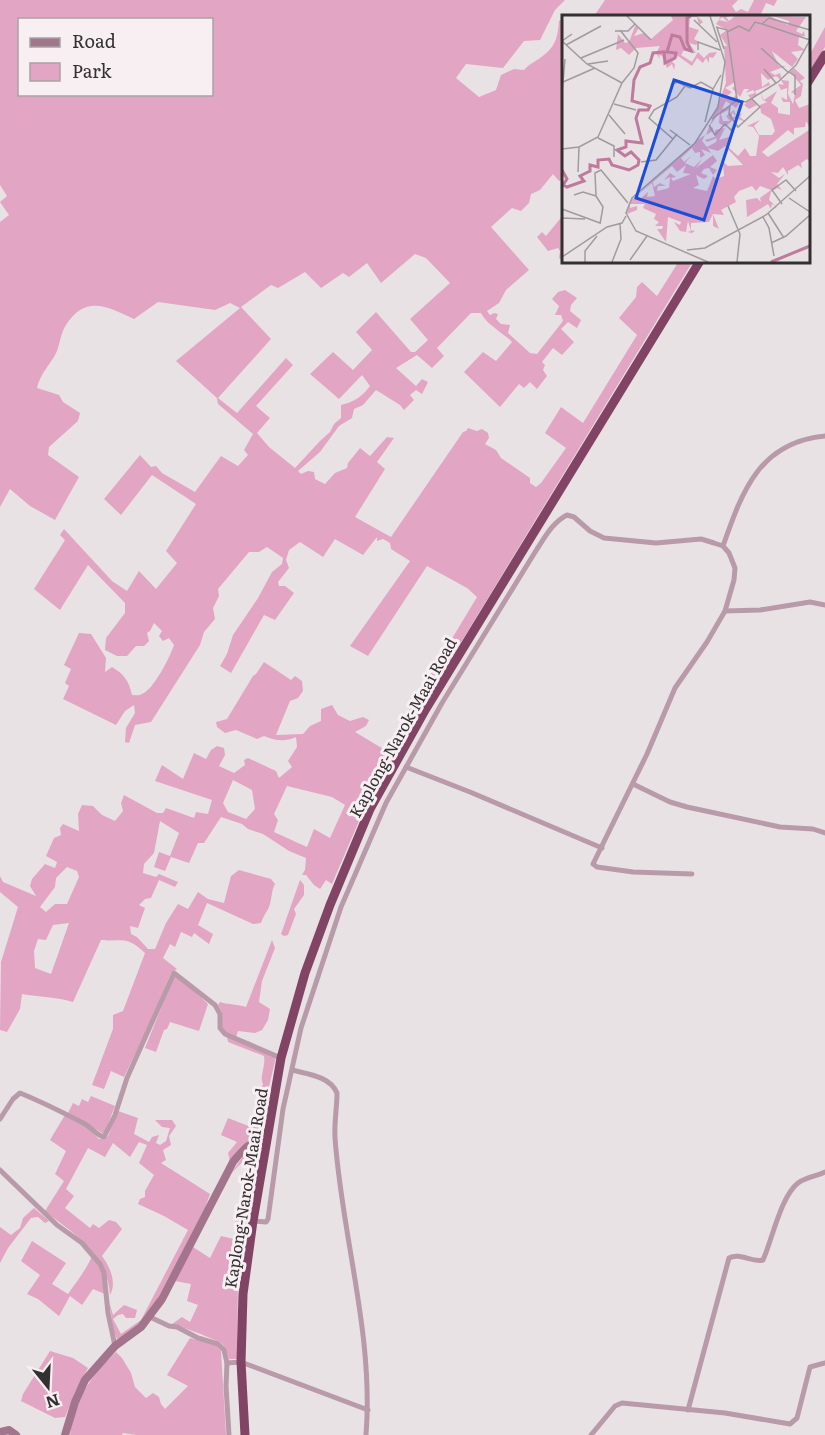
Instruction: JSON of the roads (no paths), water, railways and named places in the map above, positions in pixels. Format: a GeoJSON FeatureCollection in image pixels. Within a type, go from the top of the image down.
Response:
{"type":"FeatureCollection","features":[{"type":"Feature","properties":{"kind":"highway"},"geometry":{"type":"LineString","coordinates":[[810,79],[825,55]]}},
{"type":"Feature","properties":{"kind":"highway","name":"Kaplong-Narok-Maai Road"},"geometry":{"type":"LineString","coordinates":[[245,1435],[242,1362],[243,1294],[281,1058],[308,965],[345,869],[370,809],[424,712],[698,262]]}},
{"type":"Feature","properties":{"kind":"street"},"geometry":{"type":"LineString","coordinates":[[723,546],[745,489],[755,474],[786,447],[800,440],[825,436]]}},
{"type":"Feature","properties":{"kind":"street"},"geometry":{"type":"LineString","coordinates":[[253,1221],[266,1222],[269,1218],[284,1109],[304,1017],[341,907],[386,803],[442,704],[537,549],[564,516],[574,518],[590,531],[604,538],[656,543],[701,539],[723,546],[729,553],[735,568],[725,611],[675,688],[633,784],[593,864],[597,867],[633,872],[692,874]]}},
{"type":"Feature","properties":{"kind":"street"},"geometry":{"type":"LineString","coordinates":[[725,611],[760,610],[810,602],[825,605]]}},
{"type":"Feature","properties":{"kind":"street"},"geometry":{"type":"LineString","coordinates":[[406,767],[539,820],[602,848]]}},
{"type":"Feature","properties":{"kind":"street"},"geometry":{"type":"LineString","coordinates":[[633,784],[670,802],[687,807],[780,827],[813,829],[825,833]]}},
{"type":"Feature","properties":{"kind":"street"},"geometry":{"type":"LineString","coordinates":[[345,869],[356,874]]}},
{"type":"Feature","properties":{"kind":"street"},"geometry":{"type":"LineString","coordinates":[[308,965],[320,968]]}},
{"type":"Feature","properties":{"kind":"street"},"geometry":{"type":"LineString","coordinates":[[0,1119],[13,1099],[20,1093],[73,1118],[104,1137],[115,1115],[127,1078],[174,973],[215,1005],[220,1014],[220,1028],[225,1034],[281,1058]]}},
{"type":"Feature","properties":{"kind":"street"},"geometry":{"type":"LineString","coordinates":[[292,1070],[327,1080],[337,1093],[335,1139],[358,1297],[368,1410],[366,1435]]}},
{"type":"Feature","properties":{"kind":"street"},"geometry":{"type":"LineString","coordinates":[[65,1435],[75,1402],[85,1380],[115,1346],[141,1327],[150,1317],[162,1299],[233,1162],[247,1145],[267,1141]]}},
{"type":"Feature","properties":{"kind":"street"},"geometry":{"type":"LineString","coordinates":[[0,1170],[57,1225],[82,1243],[100,1264],[104,1273],[108,1313],[115,1346]]}},
{"type":"Feature","properties":{"kind":"street"},"geometry":{"type":"LineString","coordinates":[[688,1410],[729,1258],[736,1256],[762,1262],[774,1228],[794,1187],[802,1180],[825,1172]]}},
{"type":"Feature","properties":{"kind":"street"},"geometry":{"type":"LineString","coordinates":[[150,1317],[198,1338],[218,1344],[224,1350],[227,1363],[229,1435]]}},
{"type":"Feature","properties":{"kind":"street"},"geometry":{"type":"LineString","coordinates":[[227,1363],[242,1362],[368,1410]]}},
{"type":"Feature","properties":{"kind":"street"},"geometry":{"type":"LineString","coordinates":[[591,1435],[618,1404],[725,1413],[790,1424],[797,1418],[810,1367],[825,1363]]}},
{"type":"Feature","properties":{"kind":"street"},"geometry":{"type":"LineString","coordinates":[[0,1432],[9,1430],[16,1435]]}}]}
